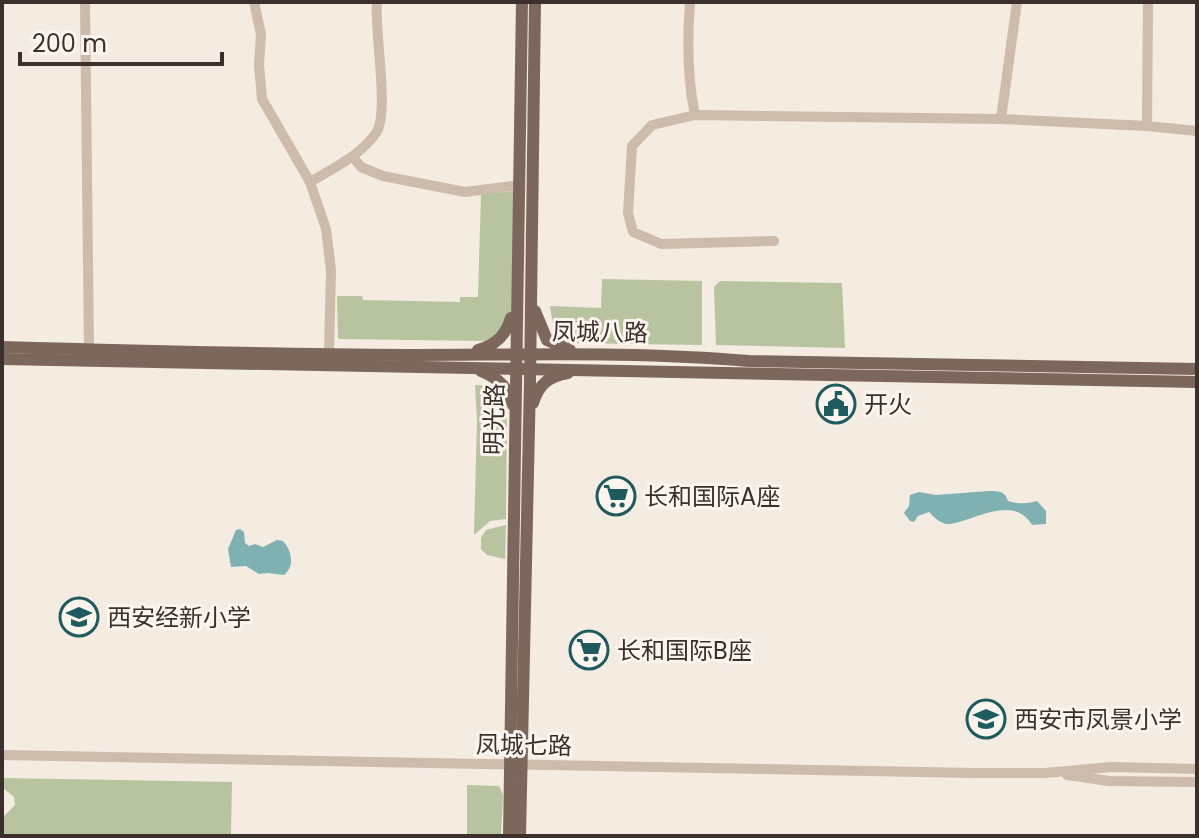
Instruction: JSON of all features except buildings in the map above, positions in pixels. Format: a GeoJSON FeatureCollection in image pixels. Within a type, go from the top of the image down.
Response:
{"type":"FeatureCollection","features":[{"type":"Feature","properties":{"kind":"main road","name":"明光路"},"geometry":{"type":"LineString","coordinates":[[522,2],[515,340],[524,353]]}},
{"type":"Feature","properties":{"kind":"main road","name":"明光路"},"geometry":{"type":"LineString","coordinates":[[520,836],[516,765],[524,353],[531,299],[535,2]]}},
{"type":"Feature","properties":{"kind":"main road"},"geometry":{"type":"LineString","coordinates":[[462,360],[500,339],[507,330],[516,299]]}},
{"type":"Feature","properties":{"kind":"main road"},"geometry":{"type":"LineString","coordinates":[[531,299],[538,324],[547,340],[559,347],[589,354]]}},
{"type":"Feature","properties":{"kind":"main road","name":"凤城八路"},"geometry":{"type":"LineString","coordinates":[[2,347],[329,354],[462,360],[524,369],[1197,382]]}},
{"type":"Feature","properties":{"kind":"main road","name":"凤城八路"},"geometry":{"type":"LineString","coordinates":[[2,359],[462,360],[524,353],[749,361],[1197,369]]}},
{"type":"Feature","properties":{"kind":"main road"},"geometry":{"type":"LineString","coordinates":[[462,360],[501,382],[523,418],[549,379],[590,370]]}},
{"type":"Feature","properties":{"kind":"main road","name":"明光路"},"geometry":{"type":"LineString","coordinates":[[509,836],[516,765]]}},
{"type":"Feature","properties":{"kind":"street"},"geometry":{"type":"LineString","coordinates":[[85,2],[89,350]]}},
{"type":"Feature","properties":{"kind":"street"},"geometry":{"type":"LineString","coordinates":[[254,2],[261,34],[259,65],[262,99],[310,182],[326,229],[331,270],[329,354]]}},
{"type":"Feature","properties":{"kind":"street"},"geometry":{"type":"LineString","coordinates":[[310,182],[353,157],[378,131],[381,90],[375,21],[377,2]]}},
{"type":"Feature","properties":{"kind":"street"},"geometry":{"type":"LineString","coordinates":[[690,2],[687,42],[695,115]]}},
{"type":"Feature","properties":{"kind":"street"},"geometry":{"type":"LineString","coordinates":[[1001,119],[1017,2]]}},
{"type":"Feature","properties":{"kind":"street"},"geometry":{"type":"LineString","coordinates":[[1147,126],[1148,2]]}},
{"type":"Feature","properties":{"kind":"street"},"geometry":{"type":"LineString","coordinates":[[774,241],[661,244],[633,232],[628,213],[632,146],[652,125],[695,115],[1001,119],[1197,131]]}},
{"type":"Feature","properties":{"kind":"street"},"geometry":{"type":"LineString","coordinates":[[353,157],[361,167],[383,176],[465,192],[520,185]]}},
{"type":"Feature","properties":{"kind":"street","name":"凤城七路"},"geometry":{"type":"LineString","coordinates":[[2,755],[1045,773],[1111,767],[1197,769]]}},
{"type":"Feature","properties":{"kind":"street","name":"凤城七路"},"geometry":{"type":"LineString","coordinates":[[1045,773],[1109,781],[1197,782]]}},
{"type":"Feature","properties":{"kind":"green space"},"geometry":{"type":"Polygon","coordinates":[[[515,191],[513,318],[505,334],[485,341],[338,339],[337,296],[362,296],[363,300],[460,302],[460,297],[478,297],[481,194],[515,191]]]}},
{"type":"Feature","properties":{"kind":"green space"},"geometry":{"type":"Polygon","coordinates":[[[602,279],[702,281],[702,345],[567,343],[555,338],[550,306],[601,308],[602,279]]]}},
{"type":"Feature","properties":{"kind":"green space"},"geometry":{"type":"Polygon","coordinates":[[[720,281],[842,283],[845,348],[716,345],[714,287],[720,281]]]}},
{"type":"Feature","properties":{"kind":"green space"},"geometry":{"type":"Polygon","coordinates":[[[475,385],[497,386],[507,401],[506,519],[490,521],[474,535],[477,420],[475,385]]]}},
{"type":"Feature","properties":{"kind":"green space"},"geometry":{"type":"Polygon","coordinates":[[[506,525],[505,559],[487,555],[481,549],[481,538],[486,530],[506,525]]]}},
{"type":"Feature","properties":{"kind":"green space"},"geometry":{"type":"Polygon","coordinates":[[[2,778],[232,782],[231,836],[2,836],[2,818],[15,805],[14,797],[2,787],[2,778]]]}},
{"type":"Feature","properties":{"kind":"green space"},"geometry":{"type":"Polygon","coordinates":[[[467,785],[499,786],[503,795],[501,836],[467,836],[467,785]]]}},
{"type":"Feature","properties":{"kind":"water"},"geometry":{"type":"Polygon","coordinates":[[[919,492],[936,495],[1001,492],[1012,502],[1037,501],[1046,511],[1046,524],[1032,525],[1015,511],[1005,510],[950,524],[941,522],[929,512],[918,516],[914,522],[904,513],[909,506],[910,495],[919,492]]]}},
{"type":"Feature","properties":{"kind":"water"},"geometry":{"type":"Polygon","coordinates":[[[240,529],[249,546],[255,544],[263,547],[277,540],[283,541],[291,558],[290,567],[284,575],[259,574],[246,566],[231,567],[228,549],[236,530],[240,529]]]}},
{"type":"Feature","properties":{"kind":"place","name":"开火"},"geometry":{"type":"Point","coordinates":[836,404]}},
{"type":"Feature","properties":{"kind":"place","name":"长和国际A座"},"geometry":{"type":"Point","coordinates":[616,496]}},
{"type":"Feature","properties":{"kind":"place","name":"西安经新小学"},"geometry":{"type":"Point","coordinates":[79,617]}},
{"type":"Feature","properties":{"kind":"place","name":"长和国际B座"},"geometry":{"type":"Point","coordinates":[589,650]}},
{"type":"Feature","properties":{"kind":"place","name":"西安市凤景小学"},"geometry":{"type":"Point","coordinates":[986,719]}}]}
